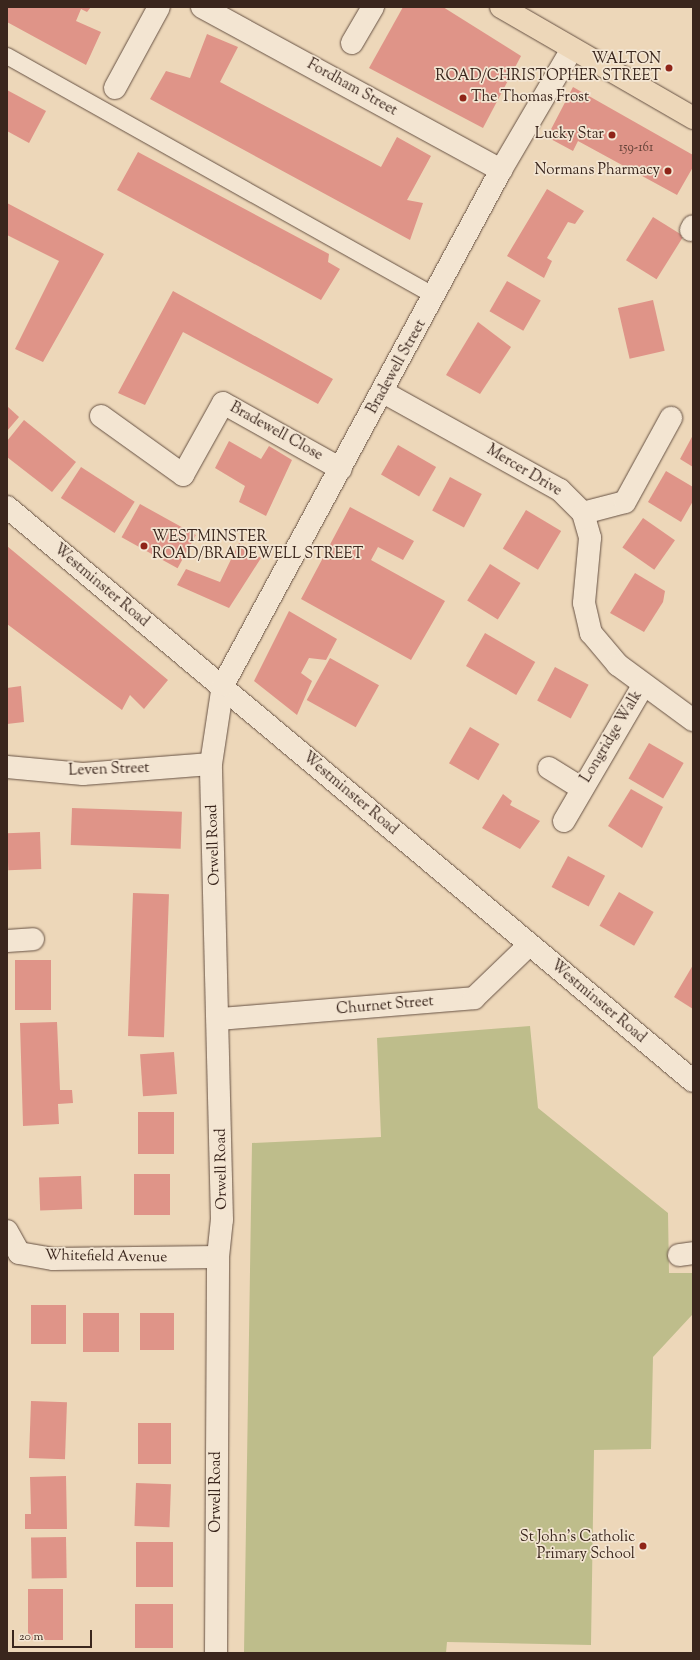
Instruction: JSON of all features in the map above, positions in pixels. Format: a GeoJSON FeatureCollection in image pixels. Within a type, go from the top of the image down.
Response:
{"type":"FeatureCollection","features":[{"type":"Feature","properties":{"kind":"highway"},"geometry":{"type":"LineString","coordinates":[[501,7],[693,118]]}},
{"type":"Feature","properties":{"kind":"street"},"geometry":{"type":"LineString","coordinates":[[104,108],[159,7]]}},
{"type":"Feature","properties":{"kind":"street","name":"Fordham Street"},"geometry":{"type":"LineString","coordinates":[[202,7],[501,170]]}},
{"type":"Feature","properties":{"kind":"street"},"geometry":{"type":"LineString","coordinates":[[352,43],[373,7]]}},
{"type":"Feature","properties":{"kind":"street","name":"Bradewell Street"},"geometry":{"type":"LineString","coordinates":[[223,685],[435,296],[501,170],[572,49]]}},
{"type":"Feature","properties":{"kind":"street"},"geometry":{"type":"LineString","coordinates":[[7,56],[104,108],[435,296]]}},
{"type":"Feature","properties":{"kind":"street","name":"Mercer Drive"},"geometry":{"type":"LineString","coordinates":[[383,392],[560,490],[583,513],[590,538],[584,603],[591,633],[618,665],[643,686],[693,720]]}},
{"type":"Feature","properties":{"kind":"street","name":"Bradewell Close"},"geometry":{"type":"LineString","coordinates":[[101,416],[183,475],[223,403],[341,469]]}},
{"type":"Feature","properties":{"kind":"street"},"geometry":{"type":"LineString","coordinates":[[583,513],[625,502],[671,418]]}},
{"type":"Feature","properties":{"kind":"street","name":"Westminster Road"},"geometry":{"type":"LineString","coordinates":[[7,507],[223,685],[528,945],[693,1081]]}},
{"type":"Feature","properties":{"kind":"street","name":"Orwell Road"},"geometry":{"type":"LineString","coordinates":[[216,1653],[218,1258],[222,1220],[220,1019],[211,764],[223,685]]}},
{"type":"Feature","properties":{"kind":"street","name":"Longridge Walk"},"geometry":{"type":"LineString","coordinates":[[564,821],[581,788],[643,686]]}},
{"type":"Feature","properties":{"kind":"street","name":"Leven Street"},"geometry":{"type":"LineString","coordinates":[[7,767],[83,774],[211,764]]}},
{"type":"Feature","properties":{"kind":"street","name":"Longridge Walk"},"geometry":{"type":"LineString","coordinates":[[549,768],[581,788]]}},
{"type":"Feature","properties":{"kind":"street"},"geometry":{"type":"LineString","coordinates":[[7,941],[33,939]]}},
{"type":"Feature","properties":{"kind":"street","name":"Churnet Street"},"geometry":{"type":"LineString","coordinates":[[220,1019],[474,998],[528,945]]}},
{"type":"Feature","properties":{"kind":"street","name":"Whitefield Avenue"},"geometry":{"type":"LineString","coordinates":[[7,1231],[13,1254],[53,1259],[218,1258]]}},
{"type":"Feature","properties":{"kind":"shaded area"},"geometry":{"type":"Polygon","coordinates":[[[530,1026],[538,1108],[668,1213],[669,1273],[693,1273],[692,1315],[653,1357],[651,1449],[594,1450],[591,1645],[447,1642],[446,1653],[244,1653],[252,1143],[381,1137],[377,1038],[530,1026]]]}},
{"type":"Feature","properties":{"kind":"building"},"geometry":{"type":"Polygon","coordinates":[[[7,7],[91,7],[87,12],[81,9],[76,21],[101,32],[86,65],[7,22],[7,7]]]}},
{"type":"Feature","properties":{"kind":"building","name":"The Thomas Frost"},"geometry":{"type":"Polygon","coordinates":[[[403,7],[443,7],[521,56],[483,128],[369,68],[403,7]]]}},
{"type":"Feature","properties":{"kind":"building"},"geometry":{"type":"Polygon","coordinates":[[[207,34],[238,47],[220,82],[381,167],[397,137],[431,156],[407,200],[423,203],[410,240],[150,99],[166,71],[190,78],[207,34]]]}},
{"type":"Feature","properties":{"kind":"building"},"geometry":{"type":"Polygon","coordinates":[[[573,87],[693,155],[693,167],[677,195],[578,141],[573,151],[547,137],[573,87]]]}},
{"type":"Feature","properties":{"kind":"building"},"geometry":{"type":"Polygon","coordinates":[[[7,90],[46,111],[29,143],[7,131],[7,90]]]}},
{"type":"Feature","properties":{"kind":"building"},"geometry":{"type":"Polygon","coordinates":[[[138,152],[329,254],[328,262],[340,269],[321,300],[117,190],[138,152]]]}},
{"type":"Feature","properties":{"kind":"building"},"geometry":{"type":"Polygon","coordinates":[[[547,189],[584,211],[575,224],[568,222],[547,258],[552,261],[544,278],[507,256],[547,189]]]}},
{"type":"Feature","properties":{"kind":"building"},"geometry":{"type":"Polygon","coordinates":[[[7,203],[104,254],[43,362],[15,349],[59,261],[7,235],[7,203]]]}},
{"type":"Feature","properties":{"kind":"building"},"geometry":{"type":"Polygon","coordinates":[[[653,217],[684,236],[657,279],[626,260],[653,217]]]}},
{"type":"Feature","properties":{"kind":"building"},"geometry":{"type":"Polygon","coordinates":[[[507,281],[541,300],[523,331],[490,311],[507,281]]]}},
{"type":"Feature","properties":{"kind":"building"},"geometry":{"type":"Polygon","coordinates":[[[173,291],[333,379],[318,404],[183,332],[145,405],[118,393],[173,291]]]}},
{"type":"Feature","properties":{"kind":"building"},"geometry":{"type":"Polygon","coordinates":[[[653,300],[665,351],[630,359],[618,308],[653,300]]]}},
{"type":"Feature","properties":{"kind":"building"},"geometry":{"type":"Polygon","coordinates":[[[478,322],[511,347],[480,394],[446,375],[478,322]]]}},
{"type":"Feature","properties":{"kind":"building"},"geometry":{"type":"Polygon","coordinates":[[[7,406],[19,417],[7,431],[7,406]]]}},
{"type":"Feature","properties":{"kind":"building"},"geometry":{"type":"Polygon","coordinates":[[[24,420],[76,462],[52,492],[7,457],[7,441],[24,420]]]}},
{"type":"Feature","properties":{"kind":"building"},"geometry":{"type":"Polygon","coordinates":[[[693,435],[693,467],[680,459],[693,435]]]}},
{"type":"Feature","properties":{"kind":"building"},"geometry":{"type":"Polygon","coordinates":[[[229,441],[261,459],[269,446],[292,460],[266,516],[239,502],[245,486],[215,468],[229,441]]]}},
{"type":"Feature","properties":{"kind":"building"},"geometry":{"type":"Polygon","coordinates":[[[398,445],[436,467],[419,496],[381,474],[398,445]]]}},
{"type":"Feature","properties":{"kind":"building"},"geometry":{"type":"Polygon","coordinates":[[[81,467],[135,502],[115,533],[61,498],[81,467]]]}},
{"type":"Feature","properties":{"kind":"building"},"geometry":{"type":"Polygon","coordinates":[[[666,471],[693,487],[693,501],[681,522],[648,502],[666,471]]]}},
{"type":"Feature","properties":{"kind":"building"},"geometry":{"type":"Polygon","coordinates":[[[450,477],[482,494],[464,527],[432,511],[450,477]]]}},
{"type":"Feature","properties":{"kind":"building"},"geometry":{"type":"Polygon","coordinates":[[[140,504],[196,535],[178,568],[122,537],[140,504]]]}},
{"type":"Feature","properties":{"kind":"building"},"geometry":{"type":"Polygon","coordinates":[[[350,507],[414,541],[403,560],[378,547],[371,560],[445,601],[411,660],[301,599],[350,507]]]}},
{"type":"Feature","properties":{"kind":"building"},"geometry":{"type":"Polygon","coordinates":[[[526,510],[561,531],[538,570],[503,549],[526,510]]]}},
{"type":"Feature","properties":{"kind":"building"},"geometry":{"type":"Polygon","coordinates":[[[643,518],[675,540],[654,570],[622,547],[643,518]]]}},
{"type":"Feature","properties":{"kind":"building"},"geometry":{"type":"Polygon","coordinates":[[[239,543],[261,558],[229,608],[177,585],[186,569],[220,582],[239,543]]]}},
{"type":"Feature","properties":{"kind":"building"},"geometry":{"type":"Polygon","coordinates":[[[7,546],[168,680],[144,709],[130,695],[122,710],[7,624],[7,546]]]}},
{"type":"Feature","properties":{"kind":"building"},"geometry":{"type":"Polygon","coordinates":[[[490,564],[521,583],[498,620],[467,600],[490,564]]]}},
{"type":"Feature","properties":{"kind":"building"},"geometry":{"type":"Polygon","coordinates":[[[635,573],[665,591],[663,602],[644,632],[610,613],[635,573]]]}},
{"type":"Feature","properties":{"kind":"building"},"geometry":{"type":"Polygon","coordinates":[[[289,611],[337,639],[326,660],[309,658],[301,673],[312,681],[297,715],[254,681],[289,611]]]}},
{"type":"Feature","properties":{"kind":"building"},"geometry":{"type":"Polygon","coordinates":[[[485,633],[535,662],[516,695],[466,666],[485,633]]]}},
{"type":"Feature","properties":{"kind":"building"},"geometry":{"type":"Polygon","coordinates":[[[330,658],[379,685],[356,727],[307,700],[330,658]]]}},
{"type":"Feature","properties":{"kind":"building"},"geometry":{"type":"Polygon","coordinates":[[[555,667],[589,685],[571,718],[537,701],[555,667]]]}},
{"type":"Feature","properties":{"kind":"building"},"geometry":{"type":"Polygon","coordinates":[[[21,686],[24,722],[7,724],[7,688],[21,686]]]}},
{"type":"Feature","properties":{"kind":"building"},"geometry":{"type":"Polygon","coordinates":[[[470,727],[499,744],[478,780],[449,763],[470,727]]]}},
{"type":"Feature","properties":{"kind":"building"},"geometry":{"type":"Polygon","coordinates":[[[649,743],[684,763],[663,799],[628,779],[649,743]]]}},
{"type":"Feature","properties":{"kind":"building"},"geometry":{"type":"Polygon","coordinates":[[[631,789],[663,807],[642,848],[608,826],[631,789]]]}},
{"type":"Feature","properties":{"kind":"building"},"geometry":{"type":"Polygon","coordinates":[[[503,794],[512,801],[510,805],[540,821],[520,849],[482,828],[503,794]]]}},
{"type":"Feature","properties":{"kind":"building"},"geometry":{"type":"Polygon","coordinates":[[[72,808],[182,812],[181,849],[71,845],[72,808]]]}},
{"type":"Feature","properties":{"kind":"building"},"geometry":{"type":"Polygon","coordinates":[[[40,832],[41,869],[8,870],[7,833],[40,832]]]}},
{"type":"Feature","properties":{"kind":"building"},"geometry":{"type":"Polygon","coordinates":[[[568,856],[605,876],[589,907],[552,887],[568,856]]]}},
{"type":"Feature","properties":{"kind":"building"},"geometry":{"type":"Polygon","coordinates":[[[619,892],[654,912],[634,946],[600,926],[619,892]]]}},
{"type":"Feature","properties":{"kind":"building"},"geometry":{"type":"Polygon","coordinates":[[[133,893],[169,894],[164,1037],[128,1036],[133,893]]]}},
{"type":"Feature","properties":{"kind":"building"},"geometry":{"type":"Polygon","coordinates":[[[15,960],[51,960],[51,1010],[15,1010],[15,960]]]}},
{"type":"Feature","properties":{"kind":"building"},"geometry":{"type":"Polygon","coordinates":[[[693,965],[693,1009],[674,997],[693,965]]]}},
{"type":"Feature","properties":{"kind":"building"},"geometry":{"type":"Polygon","coordinates":[[[57,1022],[60,1090],[72,1090],[73,1103],[58,1104],[59,1124],[23,1126],[20,1023],[57,1022]]]}},
{"type":"Feature","properties":{"kind":"building"},"geometry":{"type":"Polygon","coordinates":[[[174,1052],[177,1094],[143,1096],[140,1054],[174,1052]]]}},
{"type":"Feature","properties":{"kind":"building"},"geometry":{"type":"Polygon","coordinates":[[[138,1112],[174,1112],[174,1154],[138,1154],[138,1112]]]}},
{"type":"Feature","properties":{"kind":"building"},"geometry":{"type":"Polygon","coordinates":[[[134,1174],[170,1174],[170,1215],[134,1215],[134,1174]]]}},
{"type":"Feature","properties":{"kind":"building"},"geometry":{"type":"Polygon","coordinates":[[[81,1176],[82,1209],[40,1210],[39,1177],[81,1176]]]}},
{"type":"Feature","properties":{"kind":"building"},"geometry":{"type":"Polygon","coordinates":[[[31,1305],[66,1305],[66,1344],[31,1344],[31,1305]]]}},
{"type":"Feature","properties":{"kind":"building"},"geometry":{"type":"Polygon","coordinates":[[[83,1313],[119,1313],[119,1352],[83,1352],[83,1313]]]}},
{"type":"Feature","properties":{"kind":"building"},"geometry":{"type":"Polygon","coordinates":[[[140,1313],[174,1313],[174,1350],[140,1350],[140,1313]]]}},
{"type":"Feature","properties":{"kind":"building"},"geometry":{"type":"Polygon","coordinates":[[[31,1401],[67,1402],[65,1459],[29,1458],[31,1401]]]}},
{"type":"Feature","properties":{"kind":"building"},"geometry":{"type":"Polygon","coordinates":[[[138,1423],[171,1423],[171,1464],[138,1464],[138,1423]]]}},
{"type":"Feature","properties":{"kind":"building"},"geometry":{"type":"Polygon","coordinates":[[[66,1476],[67,1529],[25,1529],[25,1514],[31,1514],[30,1477],[66,1476]]]}},
{"type":"Feature","properties":{"kind":"building"},"geometry":{"type":"Polygon","coordinates":[[[136,1483],[171,1484],[169,1527],[134,1526],[136,1483]]]}},
{"type":"Feature","properties":{"kind":"building"},"geometry":{"type":"Polygon","coordinates":[[[66,1537],[67,1578],[32,1579],[31,1538],[66,1537]]]}},
{"type":"Feature","properties":{"kind":"building"},"geometry":{"type":"Polygon","coordinates":[[[136,1542],[173,1542],[173,1587],[136,1587],[136,1542]]]}},
{"type":"Feature","properties":{"kind":"building"},"geometry":{"type":"Polygon","coordinates":[[[28,1589],[63,1589],[63,1640],[28,1640],[28,1589]]]}},
{"type":"Feature","properties":{"kind":"building"},"geometry":{"type":"Polygon","coordinates":[[[135,1604],[173,1604],[173,1648],[135,1648],[135,1604]]]}},
{"type":"Feature","properties":{"kind":"place","name":"WALTON ROAD/CHRISTOPHER STREET"},"geometry":{"type":"Point","coordinates":[669,68]}},
{"type":"Feature","properties":{"kind":"place","name":"The Thomas Frost"},"geometry":{"type":"Point","coordinates":[463,98]}},
{"type":"Feature","properties":{"kind":"place","name":"Lucky Star"},"geometry":{"type":"Point","coordinates":[612,135]}},
{"type":"Feature","properties":{"kind":"place","name":"Normans Pharmacy"},"geometry":{"type":"Point","coordinates":[668,171]}},
{"type":"Feature","properties":{"kind":"place","name":"WESTMINSTER ROAD/BRADEWELL STREET"},"geometry":{"type":"Point","coordinates":[144,546]}},
{"type":"Feature","properties":{"kind":"place","name":"St John's Catholic Primary School"},"geometry":{"type":"Point","coordinates":[643,1546]}}]}
